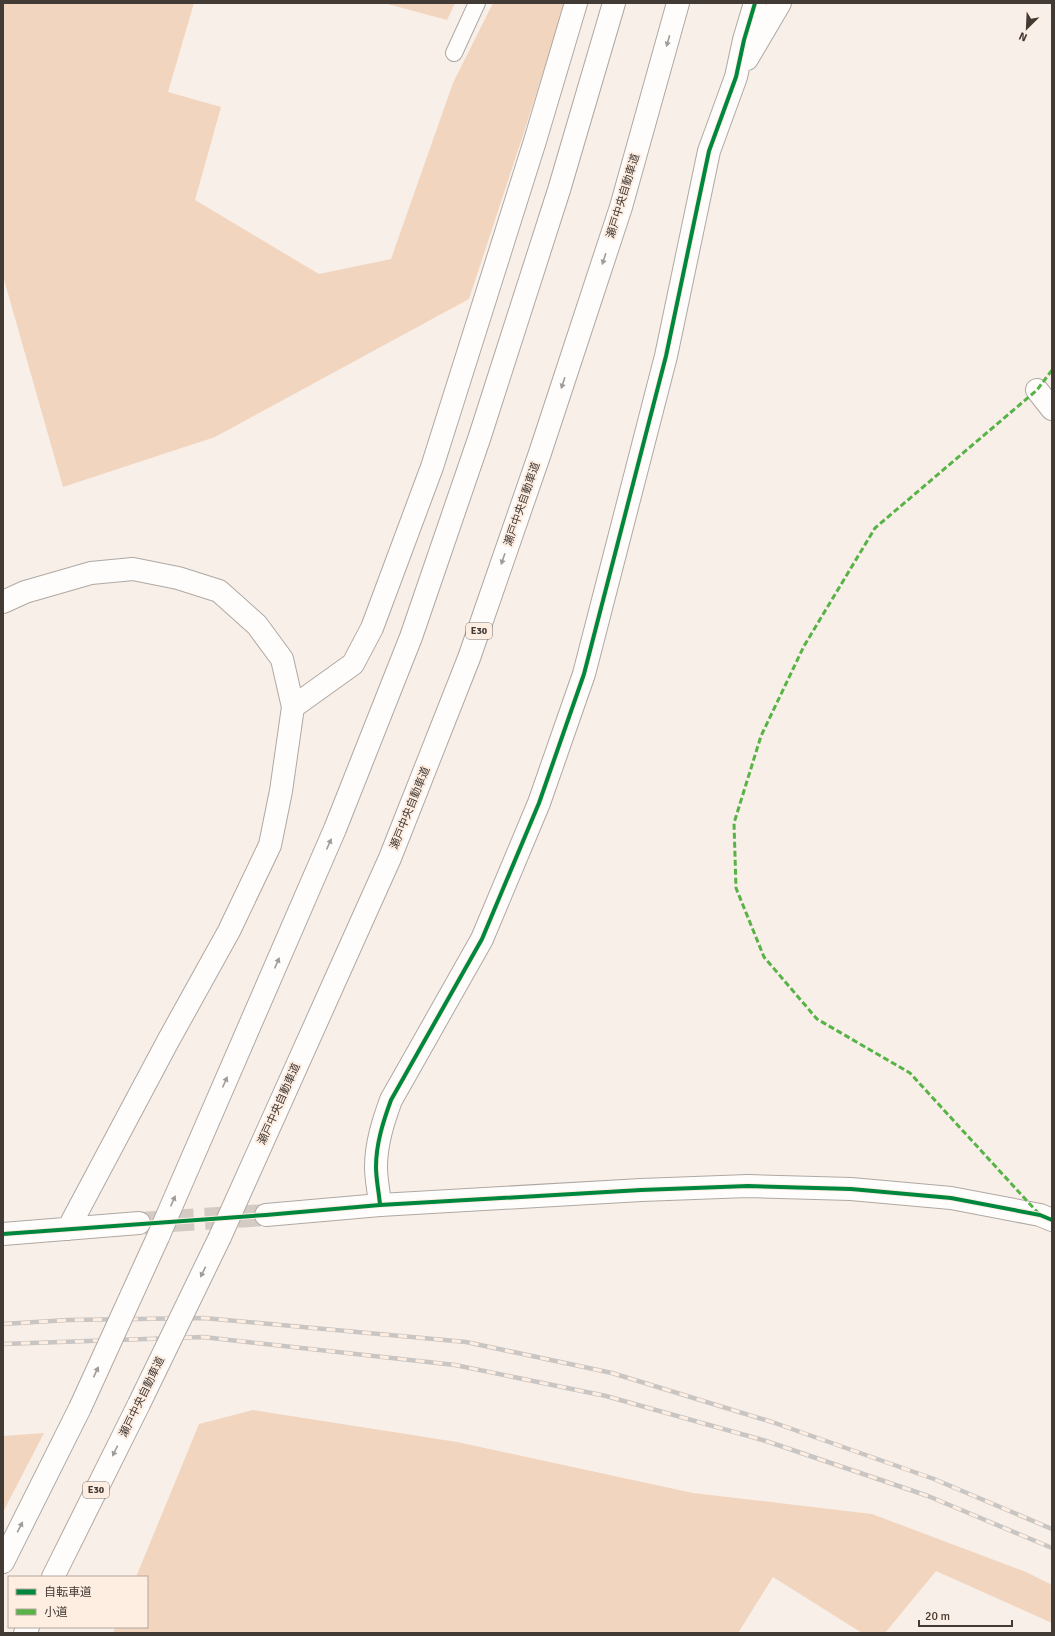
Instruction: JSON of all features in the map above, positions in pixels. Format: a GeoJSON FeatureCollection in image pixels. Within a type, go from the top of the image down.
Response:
{"type":"FeatureCollection","features":[{"type":"Feature","properties":{"kind":"main road"},"geometry":{"type":"LineString","coordinates":[[293,707],[353,664],[372,628],[432,466],[535,141],[576,3]]}},
{"type":"Feature","properties":{"kind":"main road"},"geometry":{"type":"LineString","coordinates":[[3,1562],[80,1408],[158,1237],[335,829],[411,637],[480,436],[557,198],[614,3]]}},
{"type":"Feature","properties":{"kind":"main road","name":"瀬戸中央自動車道"},"geometry":{"type":"LineString","coordinates":[[53,1576],[220,1237],[390,858],[469,658],[540,453],[621,207],[678,3]]}},
{"type":"Feature","properties":{"kind":"main road"},"geometry":{"type":"LineString","coordinates":[[380,1205],[376,1168],[377,1148],[382,1125],[392,1100],[482,939],[539,803],[584,674],[666,356],[709,151],[736,77],[744,40],[755,3]]}},
{"type":"Feature","properties":{"kind":"main road"},"geometry":{"type":"LineString","coordinates":[[736,77],[780,3]]}},
{"type":"Feature","properties":{"kind":"main road"},"geometry":{"type":"LineString","coordinates":[[1037,390],[1052,409]]}},
{"type":"Feature","properties":{"kind":"main road"},"geometry":{"type":"LineString","coordinates":[[3,602],[25,592],[91,573],[133,569],[178,578],[219,591],[257,625],[282,659],[293,707],[281,791],[270,845],[229,931],[168,1040],[68,1229]]}},
{"type":"Feature","properties":{"kind":"main road"},"geometry":{"type":"LineString","coordinates":[[266,1215],[380,1205],[641,1190],[772,1187],[851,1189],[951,1198],[1040,1216],[1052,1220]]}},
{"type":"Feature","properties":{"kind":"main road"},"geometry":{"type":"LineString","coordinates":[[3,1234],[139,1224]]}},
{"type":"Feature","properties":{"kind":"lane"},"geometry":{"type":"LineString","coordinates":[[454,53],[477,3]]}},
{"type":"Feature","properties":{"kind":"shaded area"},"geometry":{"type":"Polygon","coordinates":[[[3,3],[194,3],[168,92],[221,107],[195,200],[319,274],[391,259],[453,83],[493,3],[565,3],[469,299],[215,437],[63,487],[3,276],[3,3]]]}},
{"type":"Feature","properties":{"kind":"shaded area"},"geometry":{"type":"Polygon","coordinates":[[[384,3],[455,3],[447,20],[384,3]]]}},
{"type":"Feature","properties":{"kind":"shaded area"},"geometry":{"type":"Polygon","coordinates":[[[253,1410],[457,1442],[693,1493],[872,1514],[1026,1572],[1052,1585],[1052,1623],[936,1571],[885,1633],[862,1633],[773,1577],[738,1633],[113,1633],[115,1628],[148,1628],[148,1576],[136,1576],[199,1424],[253,1410]]]}},
{"type":"Feature","properties":{"kind":"shaded area"},"geometry":{"type":"Polygon","coordinates":[[[44,1433],[3,1512],[3,1436],[44,1433]]]}},
{"type":"Feature","properties":{"kind":"tunnel"},"geometry":{"type":"LineString","coordinates":[[139,1223],[266,1215]]}},
{"type":"Feature","properties":{"kind":"railway"},"geometry":{"type":"LineString","coordinates":[[3,1324],[68,1320],[204,1318],[466,1342],[612,1373],[772,1422],[934,1479],[1052,1529]]}},
{"type":"Feature","properties":{"kind":"railway"},"geometry":{"type":"LineString","coordinates":[[3,1344],[203,1337],[455,1365],[606,1396],[766,1441],[928,1496],[1052,1548]]}},
{"type":"Feature","properties":{"kind":"marked path"},"geometry":{"type":"LineString","coordinates":[[1039,1214],[910,1073],[817,1019],[764,957],[736,888],[734,823],[761,736],[804,646],[875,528],[1037,390],[1052,370]]}},
{"type":"Feature","properties":{"kind":"cycle path"},"geometry":{"type":"LineString","coordinates":[[380,1205],[376,1177],[376,1158],[380,1133],[391,1100],[482,939],[539,803],[584,674],[666,356],[709,151],[736,77],[744,40],[755,3]]}},
{"type":"Feature","properties":{"kind":"cycle path"},"geometry":{"type":"LineString","coordinates":[[3,1234],[266,1215],[380,1205],[641,1190],[748,1186],[851,1189],[951,1198],[1040,1215],[1052,1220]]}}]}
